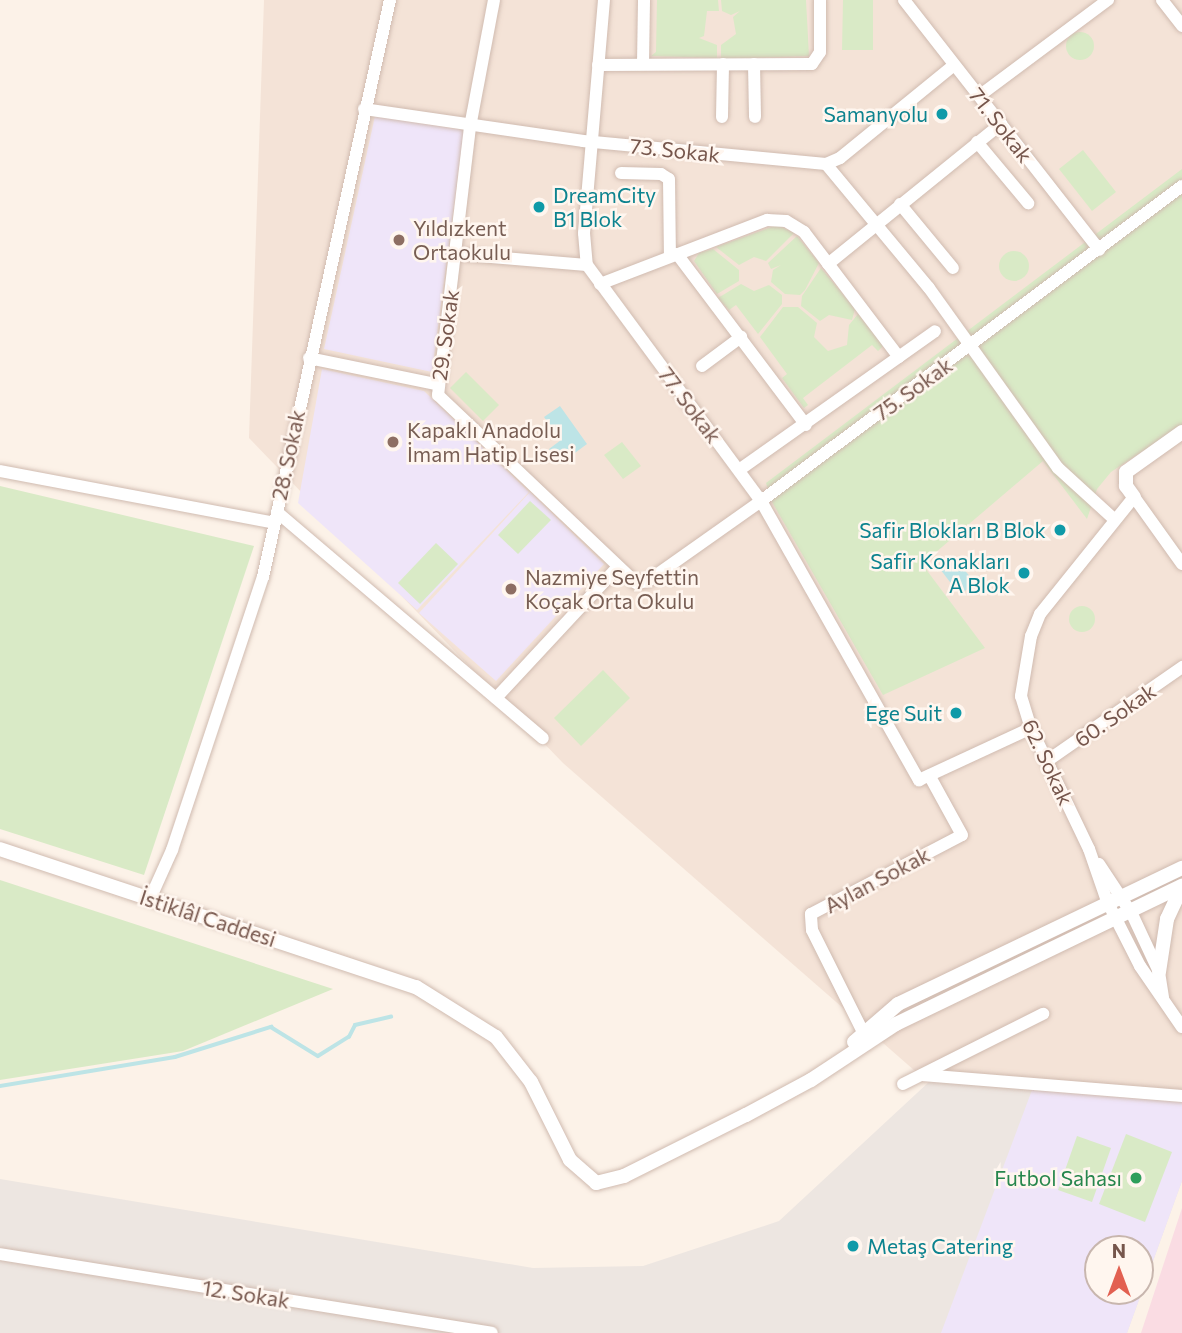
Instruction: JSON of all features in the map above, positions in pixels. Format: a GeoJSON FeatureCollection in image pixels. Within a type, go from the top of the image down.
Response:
{"type":"FeatureCollection","features":[{"type":"Feature","properties":{"kind":"street","name":"28. Sokak"},"geometry":{"type":"LineString","coordinates":[[149,899],[172,850],[263,577],[309,358],[390,0]]}},
{"type":"Feature","properties":{"kind":"street","name":"29. Sokak"},"geometry":{"type":"LineString","coordinates":[[494,0],[470,127],[456,254],[436,384],[440,400],[617,568],[640,584]]}},
{"type":"Feature","properties":{"kind":"street"},"geometry":{"type":"LineString","coordinates":[[456,254],[587,265],[590,142],[604,0]]}},
{"type":"Feature","properties":{"kind":"street"},"geometry":{"type":"LineString","coordinates":[[643,64],[644,0]]}},
{"type":"Feature","properties":{"kind":"street"},"geometry":{"type":"LineString","coordinates":[[598,65],[816,61],[820,52],[820,0]]}},
{"type":"Feature","properties":{"kind":"street","name":"71. Sokak"},"geometry":{"type":"LineString","coordinates":[[904,0],[1099,250]]}},
{"type":"Feature","properties":{"kind":"street"},"geometry":{"type":"LineString","coordinates":[[979,96],[1108,0]]}},
{"type":"Feature","properties":{"kind":"street"},"geometry":{"type":"LineString","coordinates":[[1162,0],[1182,26]]}},
{"type":"Feature","properties":{"kind":"street"},"geometry":{"type":"LineString","coordinates":[[722,117],[723,64]]}},
{"type":"Feature","properties":{"kind":"street"},"geometry":{"type":"LineString","coordinates":[[754,64],[755,117]]}},
{"type":"Feature","properties":{"kind":"street"},"geometry":{"type":"LineString","coordinates":[[954,65],[840,159],[826,164],[971,347],[1058,468],[1115,520]]}},
{"type":"Feature","properties":{"kind":"street","name":"73. Sokak"},"geometry":{"type":"LineString","coordinates":[[364,109],[470,127],[590,142],[826,164]]}},
{"type":"Feature","properties":{"kind":"street"},"geometry":{"type":"LineString","coordinates":[[828,264],[1001,124]]}},
{"type":"Feature","properties":{"kind":"street"},"geometry":{"type":"LineString","coordinates":[[976,142],[1028,203]]}},
{"type":"Feature","properties":{"kind":"street"},"geometry":{"type":"LineString","coordinates":[[621,173],[661,174],[669,179],[674,255],[741,337],[806,425]]}},
{"type":"Feature","properties":{"kind":"street","name":"75. Sokak"},"geometry":{"type":"LineString","coordinates":[[640,584],[761,501],[971,347],[1182,187]]}},
{"type":"Feature","properties":{"kind":"street"},"geometry":{"type":"LineString","coordinates":[[900,204],[953,268]]}},
{"type":"Feature","properties":{"kind":"street"},"geometry":{"type":"LineString","coordinates":[[600,284],[767,220],[779,220],[800,228],[899,357]]}},
{"type":"Feature","properties":{"kind":"street","name":"77. Sokak"},"geometry":{"type":"LineString","coordinates":[[587,265],[761,501],[924,777]]}},
{"type":"Feature","properties":{"kind":"street"},"geometry":{"type":"LineString","coordinates":[[739,470],[935,331]]}},
{"type":"Feature","properties":{"kind":"street"},"geometry":{"type":"LineString","coordinates":[[702,366],[741,337]]}},
{"type":"Feature","properties":{"kind":"street"},"geometry":{"type":"LineString","coordinates":[[309,358],[436,384]]}},
{"type":"Feature","properties":{"kind":"street"},"geometry":{"type":"LineString","coordinates":[[1182,432],[1126,472],[1126,486],[1182,564]]}},
{"type":"Feature","properties":{"kind":"street"},"geometry":{"type":"LineString","coordinates":[[0,471],[276,517],[543,738]]}},
{"type":"Feature","properties":{"kind":"street","name":"62. Sokak"},"geometry":{"type":"LineString","coordinates":[[1134,497],[1035,623],[1022,687],[1031,728],[1113,897],[1116,920],[1163,1002],[1182,1027]]}},
{"type":"Feature","properties":{"kind":"street"},"geometry":{"type":"LineString","coordinates":[[496,698],[617,568]]}},
{"type":"Feature","properties":{"kind":"street","name":"60. Sokak"},"geometry":{"type":"LineString","coordinates":[[1047,761],[1182,667]]}},
{"type":"Feature","properties":{"kind":"street"},"geometry":{"type":"LineString","coordinates":[[924,777],[1031,728]]}},
{"type":"Feature","properties":{"kind":"street","name":"Aylan Sokak"},"geometry":{"type":"LineString","coordinates":[[864,1034],[812,930],[811,914],[962,835],[924,777]]}},
{"type":"Feature","properties":{"kind":"street","name":"İstiklâl Caddesi"},"geometry":{"type":"LineString","coordinates":[[0,849],[416,987],[496,1037],[531,1082],[570,1160],[596,1183],[624,1176],[811,1080]]}},
{"type":"Feature","properties":{"kind":"street"},"geometry":{"type":"LineString","coordinates":[[811,1080],[898,1004],[1113,897],[1182,868]]}},
{"type":"Feature","properties":{"kind":"street"},"geometry":{"type":"LineString","coordinates":[[811,1080],[896,1024],[1132,914],[1182,886]]}},
{"type":"Feature","properties":{"kind":"street"},"geometry":{"type":"LineString","coordinates":[[1159,972],[1167,919],[1182,886]]}},
{"type":"Feature","properties":{"kind":"street","name":"62. Sokak"},"geometry":{"type":"LineString","coordinates":[[1113,897],[1132,914],[1159,972],[1163,1002]]}},
{"type":"Feature","properties":{"kind":"street"},"geometry":{"type":"LineString","coordinates":[[903,1084],[1043,1014]]}},
{"type":"Feature","properties":{"kind":"street"},"geometry":{"type":"LineString","coordinates":[[922,1075],[1182,1096]]}},
{"type":"Feature","properties":{"kind":"street","name":"12. Sokak"},"geometry":{"type":"LineString","coordinates":[[0,1254],[492,1333]]}},
{"type":"Feature","properties":{"kind":"shaded area"},"geometry":{"type":"Polygon","coordinates":[[[264,0],[1182,0],[1182,1100],[931,1085],[563,763],[249,438],[264,0]]]}},
{"type":"Feature","properties":{"kind":"shaded area","name":"Yıldızkent Ortaokulu"},"geometry":{"type":"Polygon","coordinates":[[[375,116],[464,130],[432,372],[324,349],[375,116]]]}},
{"type":"Feature","properties":{"kind":"shaded area","name":"Kapaklı Anadolu İmam Hatip Lisesi"},"geometry":{"type":"Polygon","coordinates":[[[322,369],[424,391],[529,492],[417,610],[298,503],[322,369]]]}},
{"type":"Feature","properties":{"kind":"shaded area","name":"Nazmiye Seyfettin Koçak Orta Okulu"},"geometry":{"type":"Polygon","coordinates":[[[530,492],[604,564],[496,681],[419,613],[530,492]]]}},
{"type":"Feature","properties":{"kind":"shaded area"},"geometry":{"type":"Polygon","coordinates":[[[930,1081],[1182,1102],[1182,1181],[1154,1258],[1154,1235],[1084,1235],[1084,1305],[1137,1305],[1127,1333],[0,1333],[0,1179],[533,1268],[643,1266],[779,1221],[930,1081]]]}},
{"type":"Feature","properties":{"kind":"shaded area"},"geometry":{"type":"Polygon","coordinates":[[[1032,1090],[1182,1102],[1182,1181],[1154,1258],[1154,1235],[1084,1235],[1084,1305],[1137,1305],[1127,1333],[941,1333],[1032,1090]]]}},
{"type":"Feature","properties":{"kind":"shaded area"},"geometry":{"type":"Polygon","coordinates":[[[1182,1208],[1182,1333],[1141,1333],[1150,1305],[1154,1305],[1154,1293],[1182,1208]]]}},
{"type":"Feature","properties":{"kind":"green space"},"geometry":{"type":"Polygon","coordinates":[[[657,0],[718,0],[719,11],[707,11],[704,36],[699,38],[717,45],[717,58],[651,56],[656,52],[657,0]]]}},
{"type":"Feature","properties":{"kind":"green space"},"geometry":{"type":"Polygon","coordinates":[[[721,0],[806,0],[809,56],[721,59],[721,45],[736,34],[733,17],[740,11],[731,15],[722,11],[721,0]]]}},
{"type":"Feature","properties":{"kind":"green space"},"geometry":{"type":"Polygon","coordinates":[[[843,0],[873,0],[873,50],[842,50],[843,0]]]}},
{"type":"Feature","properties":{"kind":"green space"},"geometry":{"type":"Polygon","coordinates":[[[1080,32],[1090,36],[1094,46],[1090,56],[1080,60],[1070,56],[1066,46],[1070,36],[1080,32]]]}},
{"type":"Feature","properties":{"kind":"green space"},"geometry":{"type":"Polygon","coordinates":[[[1083,150],[1116,192],[1092,211],[1059,169],[1083,150]]]}},
{"type":"Feature","properties":{"kind":"green space"},"geometry":{"type":"Polygon","coordinates":[[[1182,169],[1182,425],[1111,472],[1097,489],[1087,519],[1043,461],[922,564],[985,648],[883,695],[772,502],[766,483],[1182,169]]]}},
{"type":"Feature","properties":{"kind":"green space"},"geometry":{"type":"Polygon","coordinates":[[[777,225],[794,233],[766,261],[754,257],[739,265],[716,247],[777,225]]]}},
{"type":"Feature","properties":{"kind":"green space"},"geometry":{"type":"Polygon","coordinates":[[[797,236],[819,263],[800,295],[785,294],[771,282],[773,270],[781,265],[771,269],[768,263],[797,236]]]}},
{"type":"Feature","properties":{"kind":"green space"},"geometry":{"type":"Polygon","coordinates":[[[713,249],[739,270],[739,281],[717,294],[694,261],[699,253],[713,249]]]}},
{"type":"Feature","properties":{"kind":"green space"},"geometry":{"type":"Polygon","coordinates":[[[1014,251],[1025,255],[1029,266],[1025,277],[1014,281],[1003,277],[999,266],[1003,255],[1014,251]]]}},
{"type":"Feature","properties":{"kind":"green space"},"geometry":{"type":"Polygon","coordinates":[[[821,268],[855,309],[852,320],[829,315],[820,321],[801,306],[802,296],[821,268]]]}},
{"type":"Feature","properties":{"kind":"green space"},"geometry":{"type":"Polygon","coordinates":[[[741,284],[754,291],[769,285],[782,295],[782,304],[758,334],[736,305],[729,310],[718,298],[741,284]]]}},
{"type":"Feature","properties":{"kind":"green space"},"geometry":{"type":"Polygon","coordinates":[[[783,307],[798,307],[817,323],[814,337],[828,351],[847,345],[849,325],[858,314],[883,346],[878,351],[872,345],[803,398],[808,405],[804,408],[782,378],[787,374],[760,337],[783,307]]]}},
{"type":"Feature","properties":{"kind":"green space"},"geometry":{"type":"Polygon","coordinates":[[[466,372],[499,405],[483,421],[450,388],[466,372]]]}},
{"type":"Feature","properties":{"kind":"green space"},"geometry":{"type":"Polygon","coordinates":[[[622,442],[641,466],[623,479],[604,455],[622,442]]]}},
{"type":"Feature","properties":{"kind":"green space"},"geometry":{"type":"Polygon","coordinates":[[[0,486],[254,546],[144,875],[0,829],[0,486]]]}},
{"type":"Feature","properties":{"kind":"green space"},"geometry":{"type":"Polygon","coordinates":[[[530,501],[551,520],[518,554],[498,535],[530,501]]]}},
{"type":"Feature","properties":{"kind":"green space"},"geometry":{"type":"Polygon","coordinates":[[[436,543],[458,564],[420,604],[398,583],[436,543]]]}},
{"type":"Feature","properties":{"kind":"green space"},"geometry":{"type":"Polygon","coordinates":[[[1082,606],[1091,610],[1095,619],[1091,628],[1082,632],[1073,628],[1069,619],[1073,610],[1082,606]]]}},
{"type":"Feature","properties":{"kind":"green space"},"geometry":{"type":"Polygon","coordinates":[[[603,670],[630,698],[581,746],[554,718],[603,670]]]}},
{"type":"Feature","properties":{"kind":"green space"},"geometry":{"type":"Polygon","coordinates":[[[0,880],[333,989],[183,1051],[0,1080],[0,880]]]}},
{"type":"Feature","properties":{"kind":"green space","name":"Futbol Sahası"},"geometry":{"type":"Polygon","coordinates":[[[1126,1134],[1172,1152],[1145,1222],[1099,1204],[1126,1134]]]}},
{"type":"Feature","properties":{"kind":"green space"},"geometry":{"type":"Polygon","coordinates":[[[1077,1136],[1111,1148],[1092,1202],[1058,1190],[1077,1136]]]}},
{"type":"Feature","properties":{"kind":"water"},"geometry":{"type":"Polygon","coordinates":[[[560,406],[587,444],[560,464],[549,449],[561,440],[544,417],[560,406]]]}},
{"type":"Feature","properties":{"kind":"water"},"geometry":{"type":"Polygon","coordinates":[[[955,558],[975,583],[960,595],[940,569],[955,558]]]}},
{"type":"Feature","properties":{"kind":"waterway"},"geometry":{"type":"LineString","coordinates":[[0,1086],[175,1057],[271,1027],[318,1056],[349,1037],[355,1025],[391,1017]]}},
{"type":"Feature","properties":{"kind":"place","name":"Samanyolu"},"geometry":{"type":"Point","coordinates":[942,114]}},
{"type":"Feature","properties":{"kind":"place","name":"DreamCity B1 Blok"},"geometry":{"type":"Point","coordinates":[539,207]}},
{"type":"Feature","properties":{"kind":"place","name":"Yıldızkent Ortaokulu"},"geometry":{"type":"Point","coordinates":[399,240]}},
{"type":"Feature","properties":{"kind":"place","name":"Kapaklı Anadolu İmam Hatip Lisesi"},"geometry":{"type":"Point","coordinates":[393,442]}},
{"type":"Feature","properties":{"kind":"place","name":"Safir Blokları B Blok"},"geometry":{"type":"Point","coordinates":[1060,530]}},
{"type":"Feature","properties":{"kind":"place","name":"Safir Konakları A Blok"},"geometry":{"type":"Point","coordinates":[1024,573]}},
{"type":"Feature","properties":{"kind":"place","name":"Nazmiye Seyfettin Koçak Orta Okulu"},"geometry":{"type":"Point","coordinates":[511,589]}},
{"type":"Feature","properties":{"kind":"place","name":"Ege Suit"},"geometry":{"type":"Point","coordinates":[956,713]}},
{"type":"Feature","properties":{"kind":"place","name":"Futbol Sahası"},"geometry":{"type":"Point","coordinates":[1136,1178]}},
{"type":"Feature","properties":{"kind":"place","name":"Metaş Catering"},"geometry":{"type":"Point","coordinates":[853,1246]}}]}
